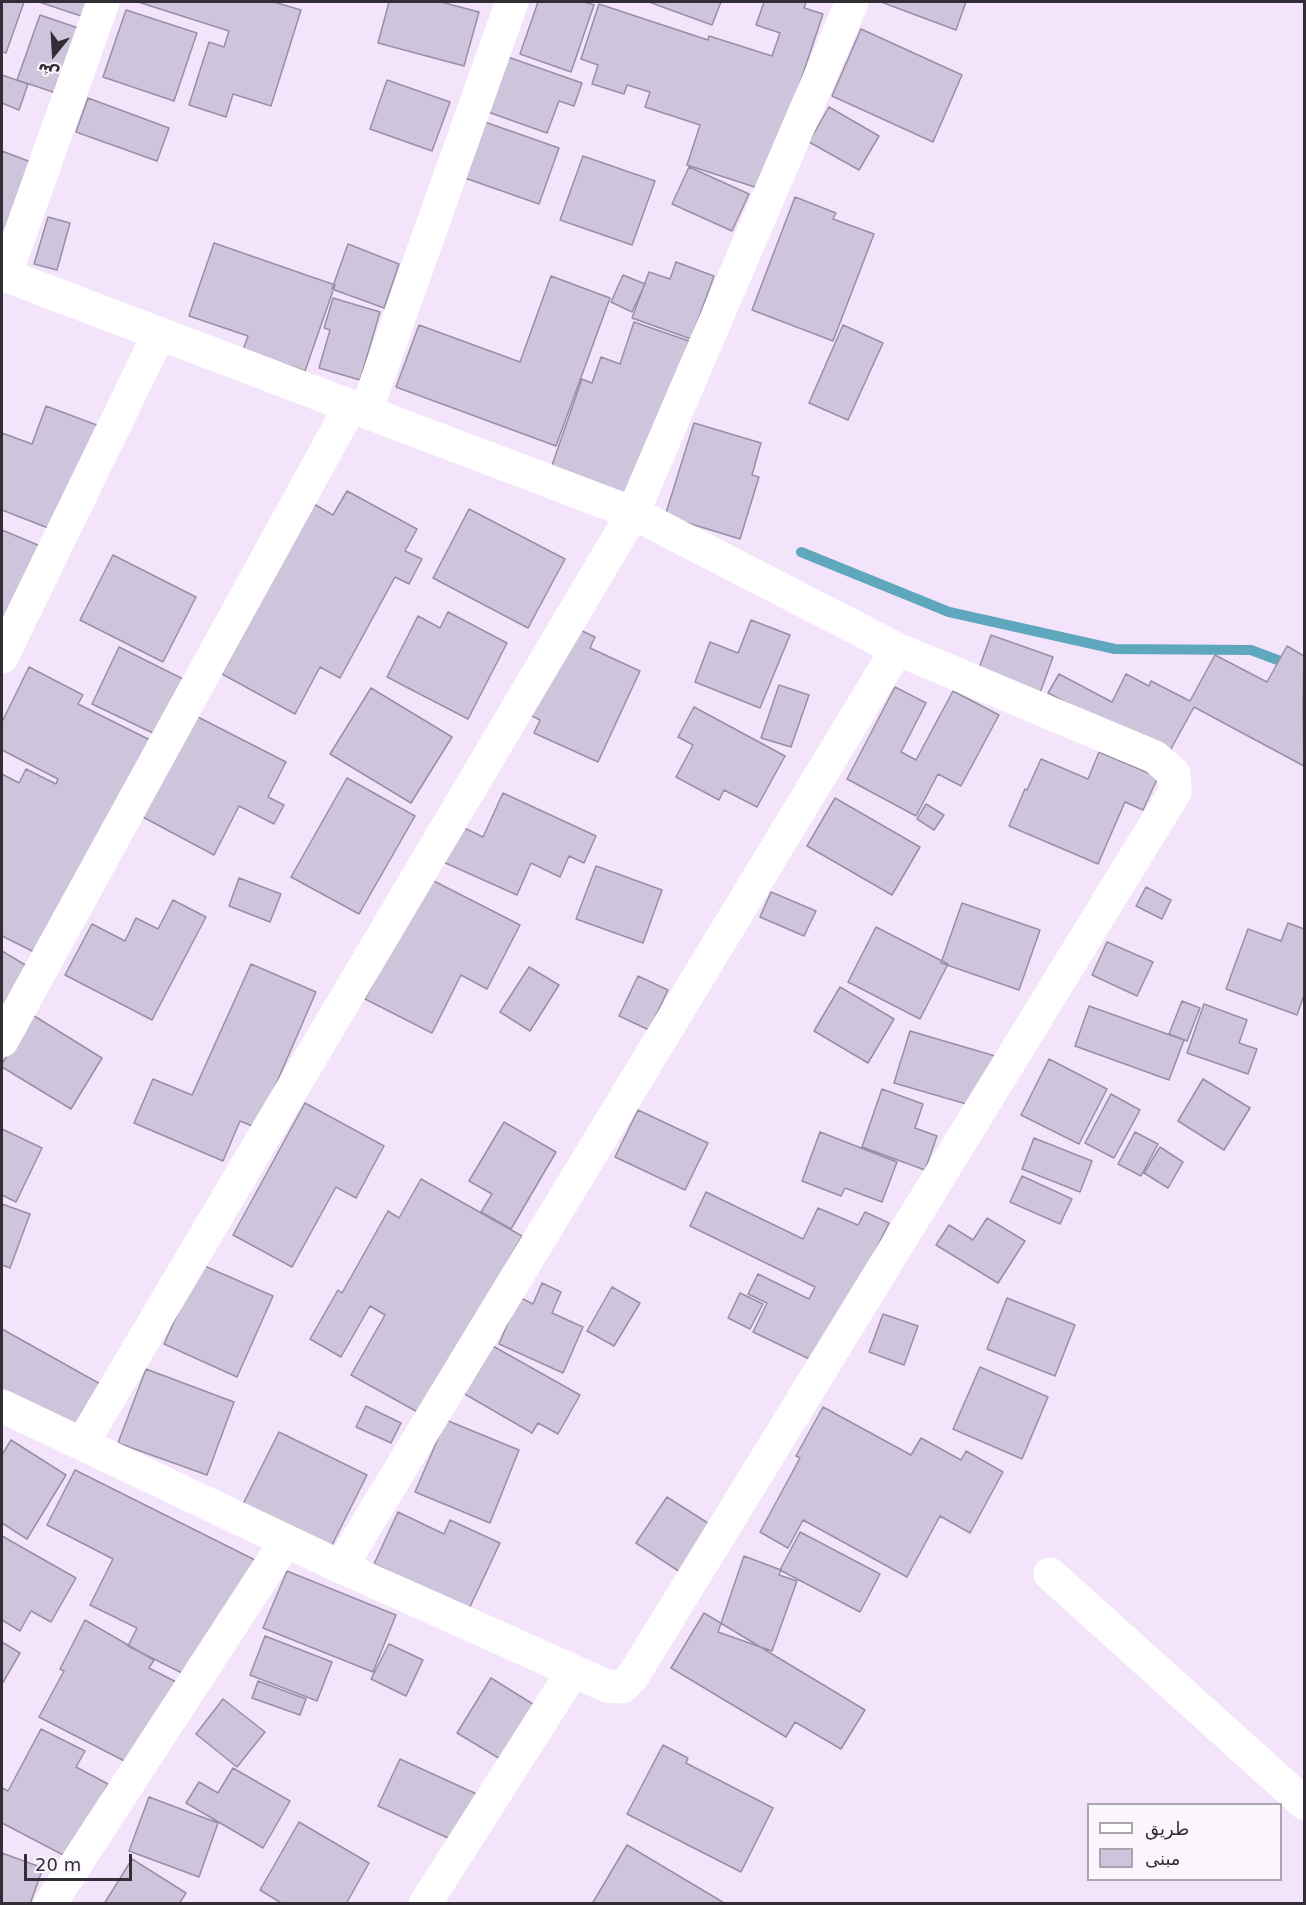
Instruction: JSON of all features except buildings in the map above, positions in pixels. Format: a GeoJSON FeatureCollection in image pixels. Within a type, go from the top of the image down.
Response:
{"type":"FeatureCollection","features":[{"type":"Feature","properties":{"kind":"street"},"geometry":{"type":"LineString","coordinates":[[2,1406],[341,1567],[607,1686],[622,1687],[633,1676],[1175,792],[1174,774],[1155,757],[897,649],[633,513],[3,275],[103,2]]}},
{"type":"Feature","properties":{"kind":"street"},"geometry":{"type":"LineString","coordinates":[[2,1041],[358,409],[512,2]]}},
{"type":"Feature","properties":{"kind":"street"},"geometry":{"type":"LineString","coordinates":[[82,1444],[633,513],[852,2]]}},
{"type":"Feature","properties":{"kind":"street"},"geometry":{"type":"LineString","coordinates":[[2,657],[159,334]]}},
{"type":"Feature","properties":{"kind":"street"},"geometry":{"type":"LineString","coordinates":[[341,1567],[897,649]]}},
{"type":"Feature","properties":{"kind":"street"},"geometry":{"type":"LineString","coordinates":[[50,1904],[286,1541]]}},
{"type":"Feature","properties":{"kind":"street"},"geometry":{"type":"LineString","coordinates":[[1050,1574],[1305,1803]]}},
{"type":"Feature","properties":{"kind":"street"},"geometry":{"type":"LineString","coordinates":[[425,1904],[573,1671]]}},
{"type":"Feature","properties":{"kind":"waterway"},"geometry":{"type":"LineString","coordinates":[[801,552],[949,612],[1115,649],[1251,650],[1304,670]]}}]}
